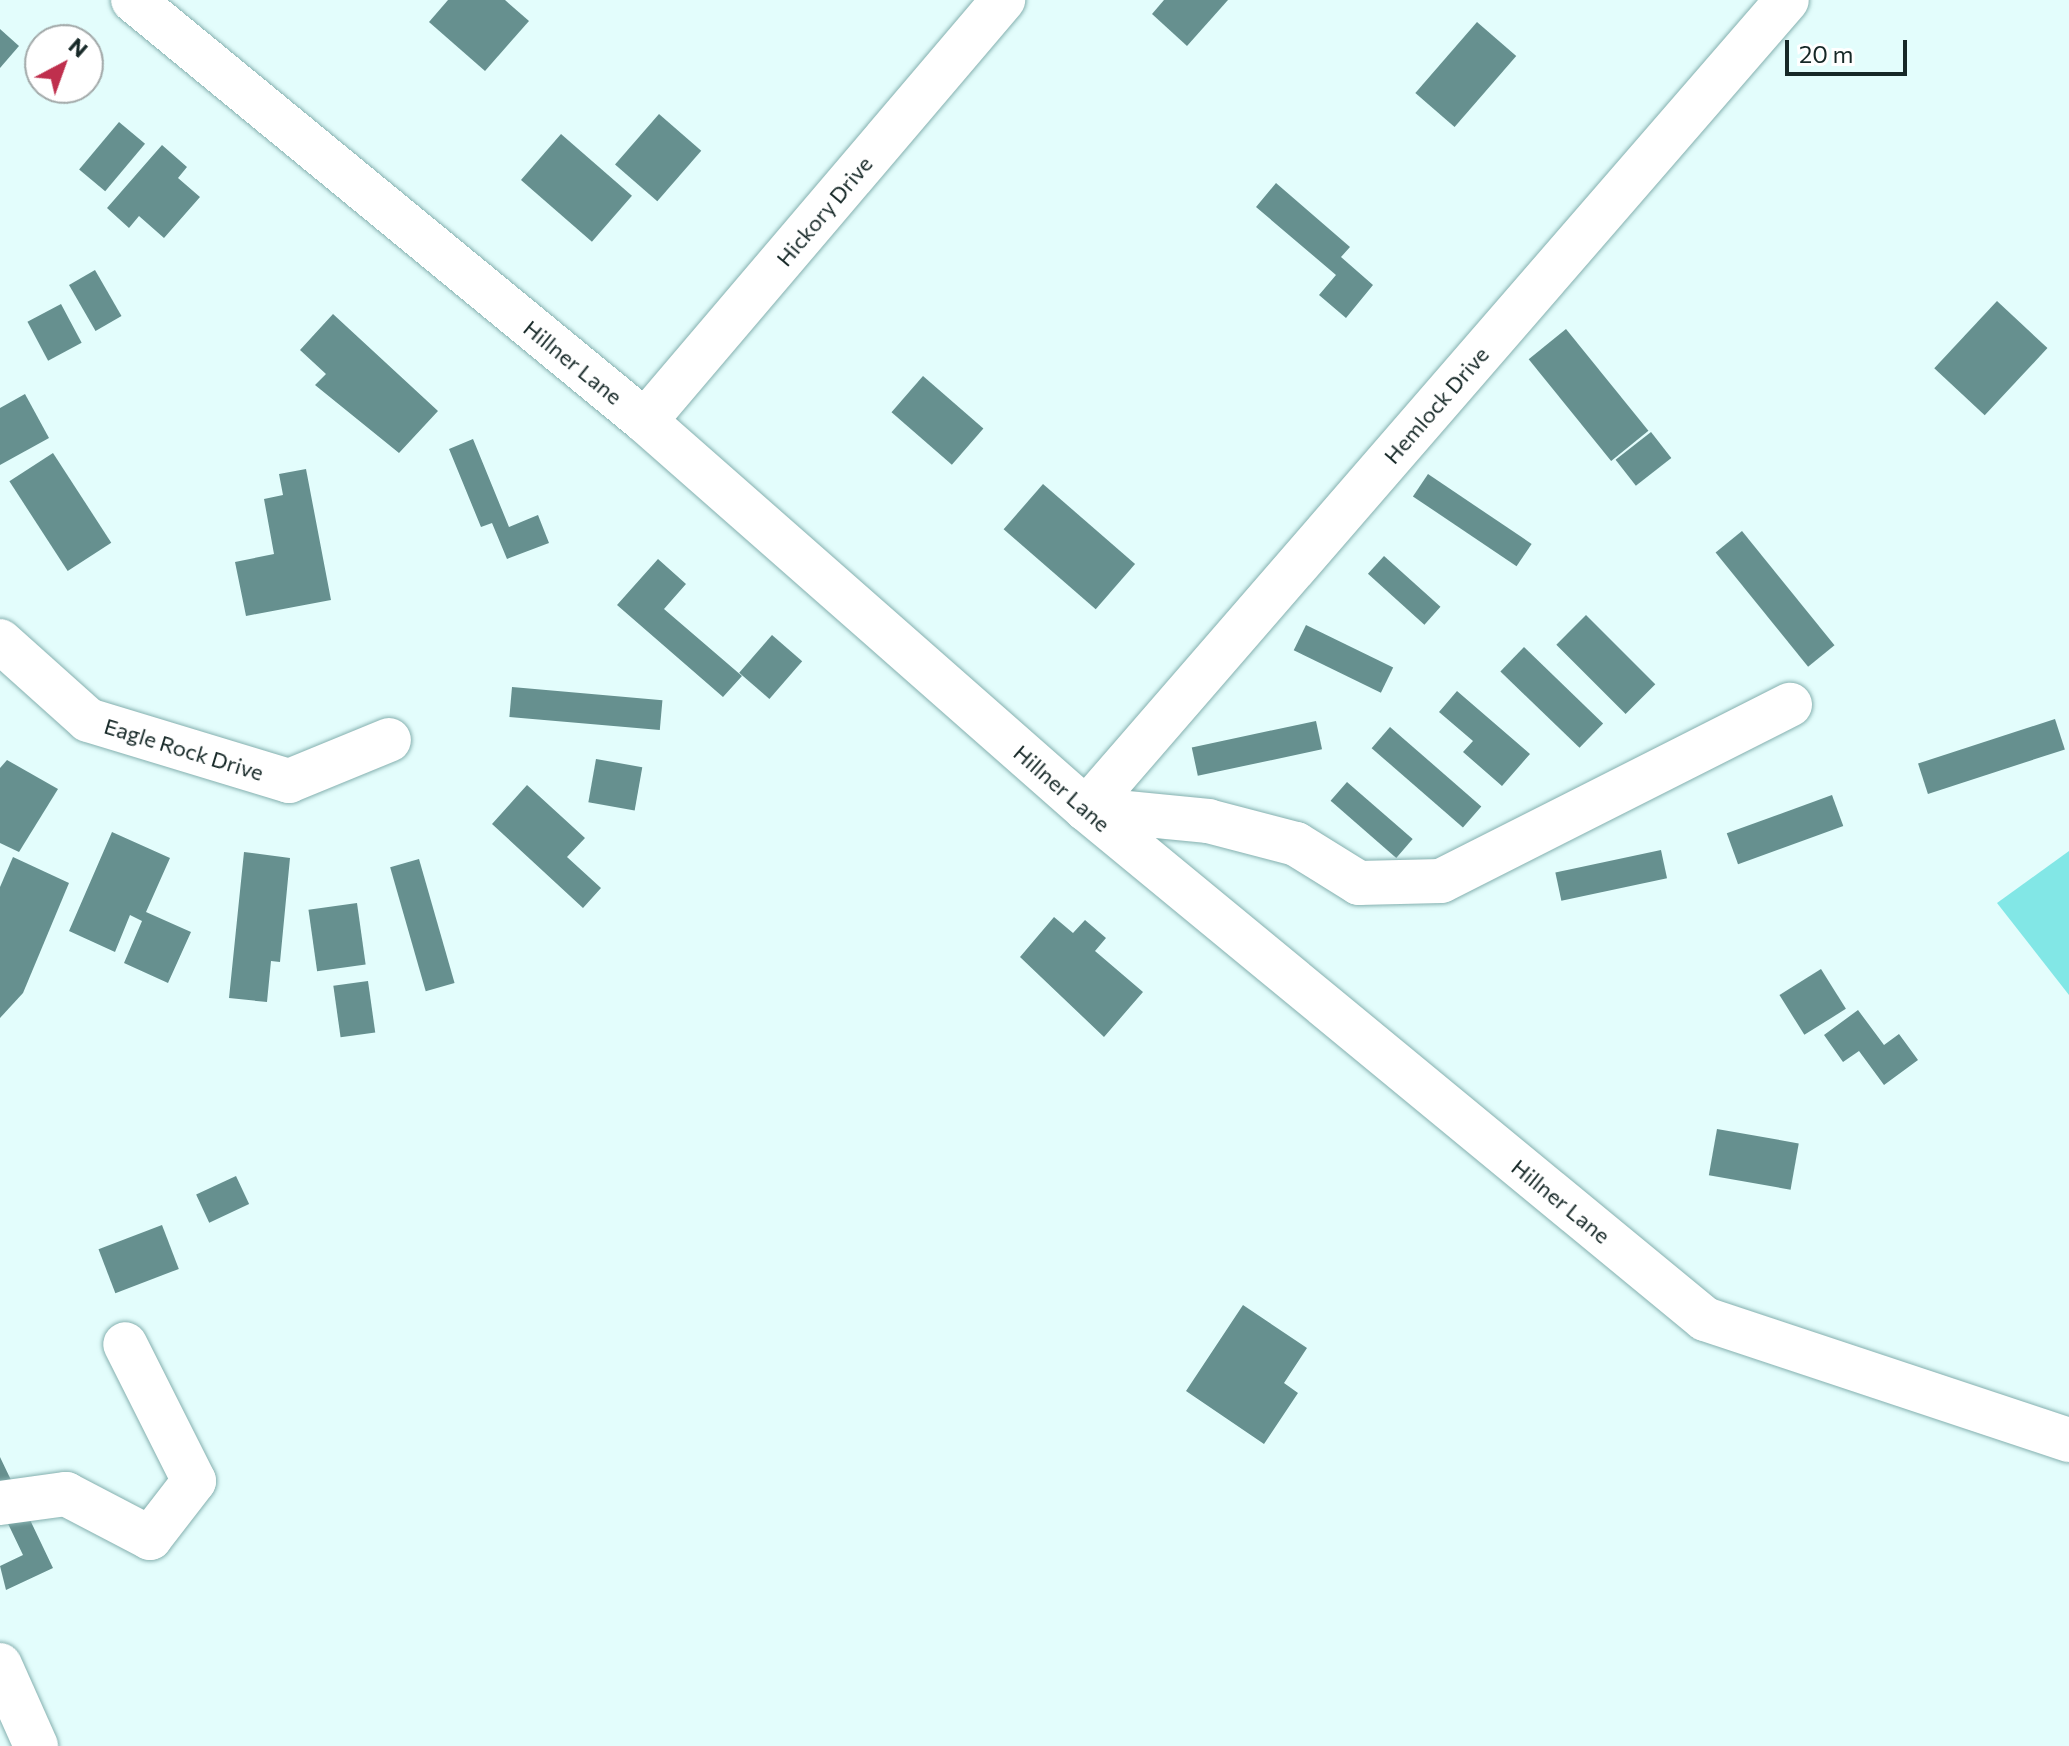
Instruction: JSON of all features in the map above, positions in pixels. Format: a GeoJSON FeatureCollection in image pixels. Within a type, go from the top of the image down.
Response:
{"type":"FeatureCollection","features":[{"type":"Feature","properties":{"kind":"street","name":"Hillner Lane"},"geometry":{"type":"LineString","coordinates":[[133,0],[645,421],[1086,809],[1705,1319],[2069,1440]]}},
{"type":"Feature","properties":{"kind":"street","name":"Hickory Drive"},"geometry":{"type":"LineString","coordinates":[[645,421],[1003,0]]}},
{"type":"Feature","properties":{"kind":"street","name":"Hemlock Drive"},"geometry":{"type":"LineString","coordinates":[[1086,809],[1787,0]]}},
{"type":"Feature","properties":{"kind":"street","name":"Eagle Rock Drive"},"geometry":{"type":"LineString","coordinates":[[0,641],[88,720],[289,781],[389,740]]}},
{"type":"Feature","properties":{"kind":"street"},"geometry":{"type":"LineString","coordinates":[[1086,809],[1208,821],[1296,844],[1359,883],[1441,881],[1790,705]]}},
{"type":"Feature","properties":{"kind":"street"},"geometry":{"type":"LineString","coordinates":[[0,1503],[66,1494],[150,1538],[177,1504],[194,1481],[125,1344]]}},
{"type":"Feature","properties":{"kind":"street"},"geometry":{"type":"LineString","coordinates":[[0,1665],[36,1746]]}},
{"type":"Feature","properties":{"kind":"shaded area"},"geometry":{"type":"Polygon","coordinates":[[[2069,851],[2069,995],[1997,903],[2069,851]]]}},
{"type":"Feature","properties":{"kind":"building"},"geometry":{"type":"Polygon","coordinates":[[[448,0],[505,0],[529,21],[485,71],[429,22],[448,0]]]}},
{"type":"Feature","properties":{"kind":"building"},"geometry":{"type":"Polygon","coordinates":[[[1164,0],[1228,0],[1187,46],[1152,14],[1164,0]]]}},
{"type":"Feature","properties":{"kind":"building"},"geometry":{"type":"Polygon","coordinates":[[[1477,22],[1516,56],[1455,127],[1415,93],[1477,22]]]}},
{"type":"Feature","properties":{"kind":"building"},"geometry":{"type":"Polygon","coordinates":[[[0,29],[19,46],[0,68],[0,29]]]}},
{"type":"Feature","properties":{"kind":"building"},"geometry":{"type":"Polygon","coordinates":[[[659,114],[701,151],[657,201],[615,165],[659,114]]]}},
{"type":"Feature","properties":{"kind":"building"},"geometry":{"type":"Polygon","coordinates":[[[119,122],[145,144],[105,191],[79,169],[119,122]]]}},
{"type":"Feature","properties":{"kind":"building"},"geometry":{"type":"Polygon","coordinates":[[[561,134],[632,196],[592,242],[521,180],[561,134]]]}},
{"type":"Feature","properties":{"kind":"building"},"geometry":{"type":"Polygon","coordinates":[[[162,145],[187,167],[178,178],[200,197],[164,238],[139,216],[129,228],[107,208],[162,145]]]}},
{"type":"Feature","properties":{"kind":"building"},"geometry":{"type":"Polygon","coordinates":[[[1276,183],[1350,247],[1341,257],[1373,285],[1346,318],[1319,295],[1336,275],[1256,207],[1276,183]]]}},
{"type":"Feature","properties":{"kind":"building"},"geometry":{"type":"Polygon","coordinates":[[[95,270],[122,316],[96,331],[69,285],[95,270]]]}},
{"type":"Feature","properties":{"kind":"building"},"geometry":{"type":"Polygon","coordinates":[[[1997,301],[2047,348],[1985,415],[1934,368],[1997,301]]]}},
{"type":"Feature","properties":{"kind":"building"},"geometry":{"type":"Polygon","coordinates":[[[61,304],[82,343],[48,361],[27,322],[61,304]]]}},
{"type":"Feature","properties":{"kind":"building"},"geometry":{"type":"Polygon","coordinates":[[[333,314],[438,411],[399,453],[315,385],[326,374],[300,350],[333,314]]]}},
{"type":"Feature","properties":{"kind":"building"},"geometry":{"type":"Polygon","coordinates":[[[1566,329],[1648,431],[1611,461],[1529,359],[1566,329]]]}},
{"type":"Feature","properties":{"kind":"building"},"geometry":{"type":"Polygon","coordinates":[[[923,376],[983,428],[952,465],[892,412],[923,376]]]}},
{"type":"Feature","properties":{"kind":"building"},"geometry":{"type":"Polygon","coordinates":[[[25,394],[49,438],[0,465],[0,408],[25,394]]]}},
{"type":"Feature","properties":{"kind":"building"},"geometry":{"type":"Polygon","coordinates":[[[1651,432],[1671,458],[1636,486],[1616,460],[1651,432]]]}},
{"type":"Feature","properties":{"kind":"building"},"geometry":{"type":"Polygon","coordinates":[[[473,439],[509,527],[538,515],[549,543],[507,559],[492,523],[481,527],[449,449],[473,439]]]}},
{"type":"Feature","properties":{"kind":"building"},"geometry":{"type":"Polygon","coordinates":[[[53,453],[111,543],[68,571],[9,481],[53,453]]]}},
{"type":"Feature","properties":{"kind":"building"},"geometry":{"type":"Polygon","coordinates":[[[306,469],[331,600],[246,616],[235,562],[274,554],[264,499],[283,495],[279,474],[306,469]]]}},
{"type":"Feature","properties":{"kind":"building"},"geometry":{"type":"Polygon","coordinates":[[[1428,474],[1532,544],[1517,566],[1413,496],[1428,474]]]}},
{"type":"Feature","properties":{"kind":"building"},"geometry":{"type":"Polygon","coordinates":[[[1043,484],[1135,564],[1096,609],[1004,529],[1043,484]]]}},
{"type":"Feature","properties":{"kind":"building"},"geometry":{"type":"Polygon","coordinates":[[[1742,531],[1835,645],[1808,667],[1716,552],[1742,531]]]}},
{"type":"Feature","properties":{"kind":"building"},"geometry":{"type":"Polygon","coordinates":[[[1384,556],[1440,607],[1424,625],[1368,574],[1384,556]]]}},
{"type":"Feature","properties":{"kind":"building"},"geometry":{"type":"Polygon","coordinates":[[[658,559],[686,584],[664,609],[742,676],[723,697],[617,605],[658,559]]]}},
{"type":"Feature","properties":{"kind":"building"},"geometry":{"type":"Polygon","coordinates":[[[1586,615],[1655,684],[1626,714],[1556,645],[1586,615]]]}},
{"type":"Feature","properties":{"kind":"building"},"geometry":{"type":"Polygon","coordinates":[[[1306,625],[1393,668],[1381,693],[1294,650],[1306,625]]]}},
{"type":"Feature","properties":{"kind":"building"},"geometry":{"type":"Polygon","coordinates":[[[772,635],[802,661],[769,699],[739,673],[772,635]]]}},
{"type":"Feature","properties":{"kind":"building"},"geometry":{"type":"Polygon","coordinates":[[[1524,647],[1603,723],[1580,748],[1500,671],[1524,647]]]}},
{"type":"Feature","properties":{"kind":"building"},"geometry":{"type":"Polygon","coordinates":[[[512,687],[662,700],[660,730],[509,717],[512,687]]]}},
{"type":"Feature","properties":{"kind":"building"},"geometry":{"type":"Polygon","coordinates":[[[1457,691],[1530,754],[1502,786],[1463,752],[1473,741],[1439,712],[1457,691]]]}},
{"type":"Feature","properties":{"kind":"building"},"geometry":{"type":"Polygon","coordinates":[[[2055,719],[2065,749],[1928,794],[1918,763],[2055,719]]]}},
{"type":"Feature","properties":{"kind":"building"},"geometry":{"type":"Polygon","coordinates":[[[1316,721],[1322,749],[1198,776],[1192,747],[1316,721]]]}},
{"type":"Feature","properties":{"kind":"building"},"geometry":{"type":"Polygon","coordinates":[[[1390,727],[1481,806],[1463,828],[1372,748],[1390,727]]]}},
{"type":"Feature","properties":{"kind":"building"},"geometry":{"type":"Polygon","coordinates":[[[596,759],[642,767],[635,810],[588,802],[596,759]]]}},
{"type":"Feature","properties":{"kind":"building"},"geometry":{"type":"Polygon","coordinates":[[[7,760],[58,789],[19,852],[0,843],[0,768],[7,760]]]}},
{"type":"Feature","properties":{"kind":"building"},"geometry":{"type":"Polygon","coordinates":[[[1347,782],[1413,839],[1396,858],[1331,801],[1347,782]]]}},
{"type":"Feature","properties":{"kind":"building"},"geometry":{"type":"Polygon","coordinates":[[[527,785],[585,838],[567,857],[601,888],[583,908],[492,824],[527,785]]]}},
{"type":"Feature","properties":{"kind":"building"},"geometry":{"type":"Polygon","coordinates":[[[1832,795],[1843,826],[1738,864],[1727,833],[1832,795]]]}},
{"type":"Feature","properties":{"kind":"building"},"geometry":{"type":"Polygon","coordinates":[[[112,832],[170,858],[146,912],[191,932],[168,983],[124,963],[142,921],[130,915],[115,952],[69,931],[112,832]]]}},
{"type":"Feature","properties":{"kind":"building"},"geometry":{"type":"Polygon","coordinates":[[[1661,850],[1667,878],[1561,901],[1555,872],[1661,850]]]}},
{"type":"Feature","properties":{"kind":"building"},"geometry":{"type":"Polygon","coordinates":[[[244,852],[290,858],[280,962],[271,961],[267,1002],[229,998],[244,852]]]}},
{"type":"Feature","properties":{"kind":"building"},"geometry":{"type":"Polygon","coordinates":[[[13,857],[69,883],[23,993],[0,1018],[0,887],[13,857]]]}},
{"type":"Feature","properties":{"kind":"building"},"geometry":{"type":"Polygon","coordinates":[[[419,859],[455,983],[426,991],[390,867],[419,859]]]}},
{"type":"Feature","properties":{"kind":"building"},"geometry":{"type":"Polygon","coordinates":[[[357,903],[366,964],[317,971],[308,910],[357,903]]]}},
{"type":"Feature","properties":{"kind":"building"},"geometry":{"type":"Polygon","coordinates":[[[1054,917],[1073,933],[1085,920],[1106,938],[1095,951],[1143,992],[1104,1037],[1020,957],[1054,917]]]}},
{"type":"Feature","properties":{"kind":"building"},"geometry":{"type":"Polygon","coordinates":[[[1821,969],[1846,1009],[1804,1035],[1779,995],[1821,969]]]}},
{"type":"Feature","properties":{"kind":"building"},"geometry":{"type":"Polygon","coordinates":[[[368,981],[375,1032],[341,1037],[333,986],[368,981]]]}},
{"type":"Feature","properties":{"kind":"building"},"geometry":{"type":"Polygon","coordinates":[[[1858,1010],[1884,1045],[1899,1034],[1918,1060],[1884,1085],[1859,1051],[1843,1062],[1824,1035],[1858,1010]]]}},
{"type":"Feature","properties":{"kind":"building"},"geometry":{"type":"Polygon","coordinates":[[[1717,1129],[1799,1143],[1791,1190],[1709,1175],[1717,1129]]]}},
{"type":"Feature","properties":{"kind":"building"},"geometry":{"type":"Polygon","coordinates":[[[236,1176],[249,1204],[209,1223],[196,1195],[236,1176]]]}},
{"type":"Feature","properties":{"kind":"building"},"geometry":{"type":"Polygon","coordinates":[[[162,1225],[179,1269],[115,1293],[99,1249],[162,1225]]]}},
{"type":"Feature","properties":{"kind":"building"},"geometry":{"type":"Polygon","coordinates":[[[1243,1305],[1307,1348],[1284,1383],[1298,1393],[1264,1444],[1186,1391],[1243,1305]]]}},
{"type":"Feature","properties":{"kind":"building"},"geometry":{"type":"Polygon","coordinates":[[[0,1457],[53,1568],[6,1590],[0,1566],[23,1555],[0,1507],[0,1457]]]}}]}
